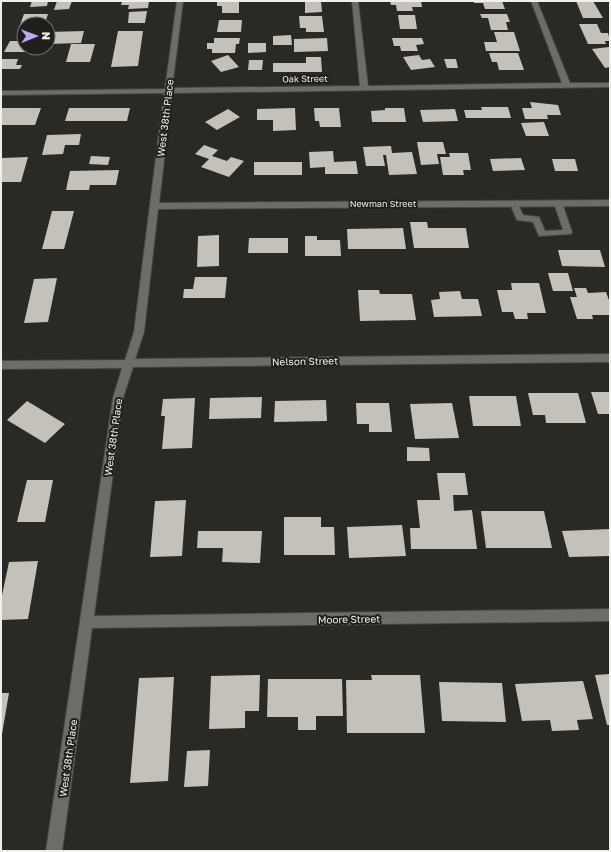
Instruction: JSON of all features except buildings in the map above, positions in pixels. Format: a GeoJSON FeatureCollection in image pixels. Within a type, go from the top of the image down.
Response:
{"type":"FeatureCollection","features":[{"type":"Feature","properties":{"kind":"street","name":"West 38th Place"},"geometry":{"type":"LineString","coordinates":[[54,851],[118,398],[139,332],[180,1]]}},
{"type":"Feature","properties":{"kind":"street"},"geometry":{"type":"LineString","coordinates":[[356,1],[364,88]]}},
{"type":"Feature","properties":{"kind":"street"},"geometry":{"type":"LineString","coordinates":[[534,1],[567,86]]}},
{"type":"Feature","properties":{"kind":"street","name":"Oak Street"},"geometry":{"type":"LineString","coordinates":[[1,92],[610,86]]}},
{"type":"Feature","properties":{"kind":"street","name":"Newman Street"},"geometry":{"type":"LineString","coordinates":[[155,206],[610,203]]}},
{"type":"Feature","properties":{"kind":"street","name":"Nelson Street"},"geometry":{"type":"LineString","coordinates":[[1,365],[130,362],[610,358]]}},
{"type":"Feature","properties":{"kind":"street","name":"Moore Street"},"geometry":{"type":"LineString","coordinates":[[87,622],[610,615]]}},
{"type":"Feature","properties":{"kind":"lane"},"geometry":{"type":"LineString","coordinates":[[514,204],[520,218],[536,219],[542,234],[568,232],[558,203]]}}]}
